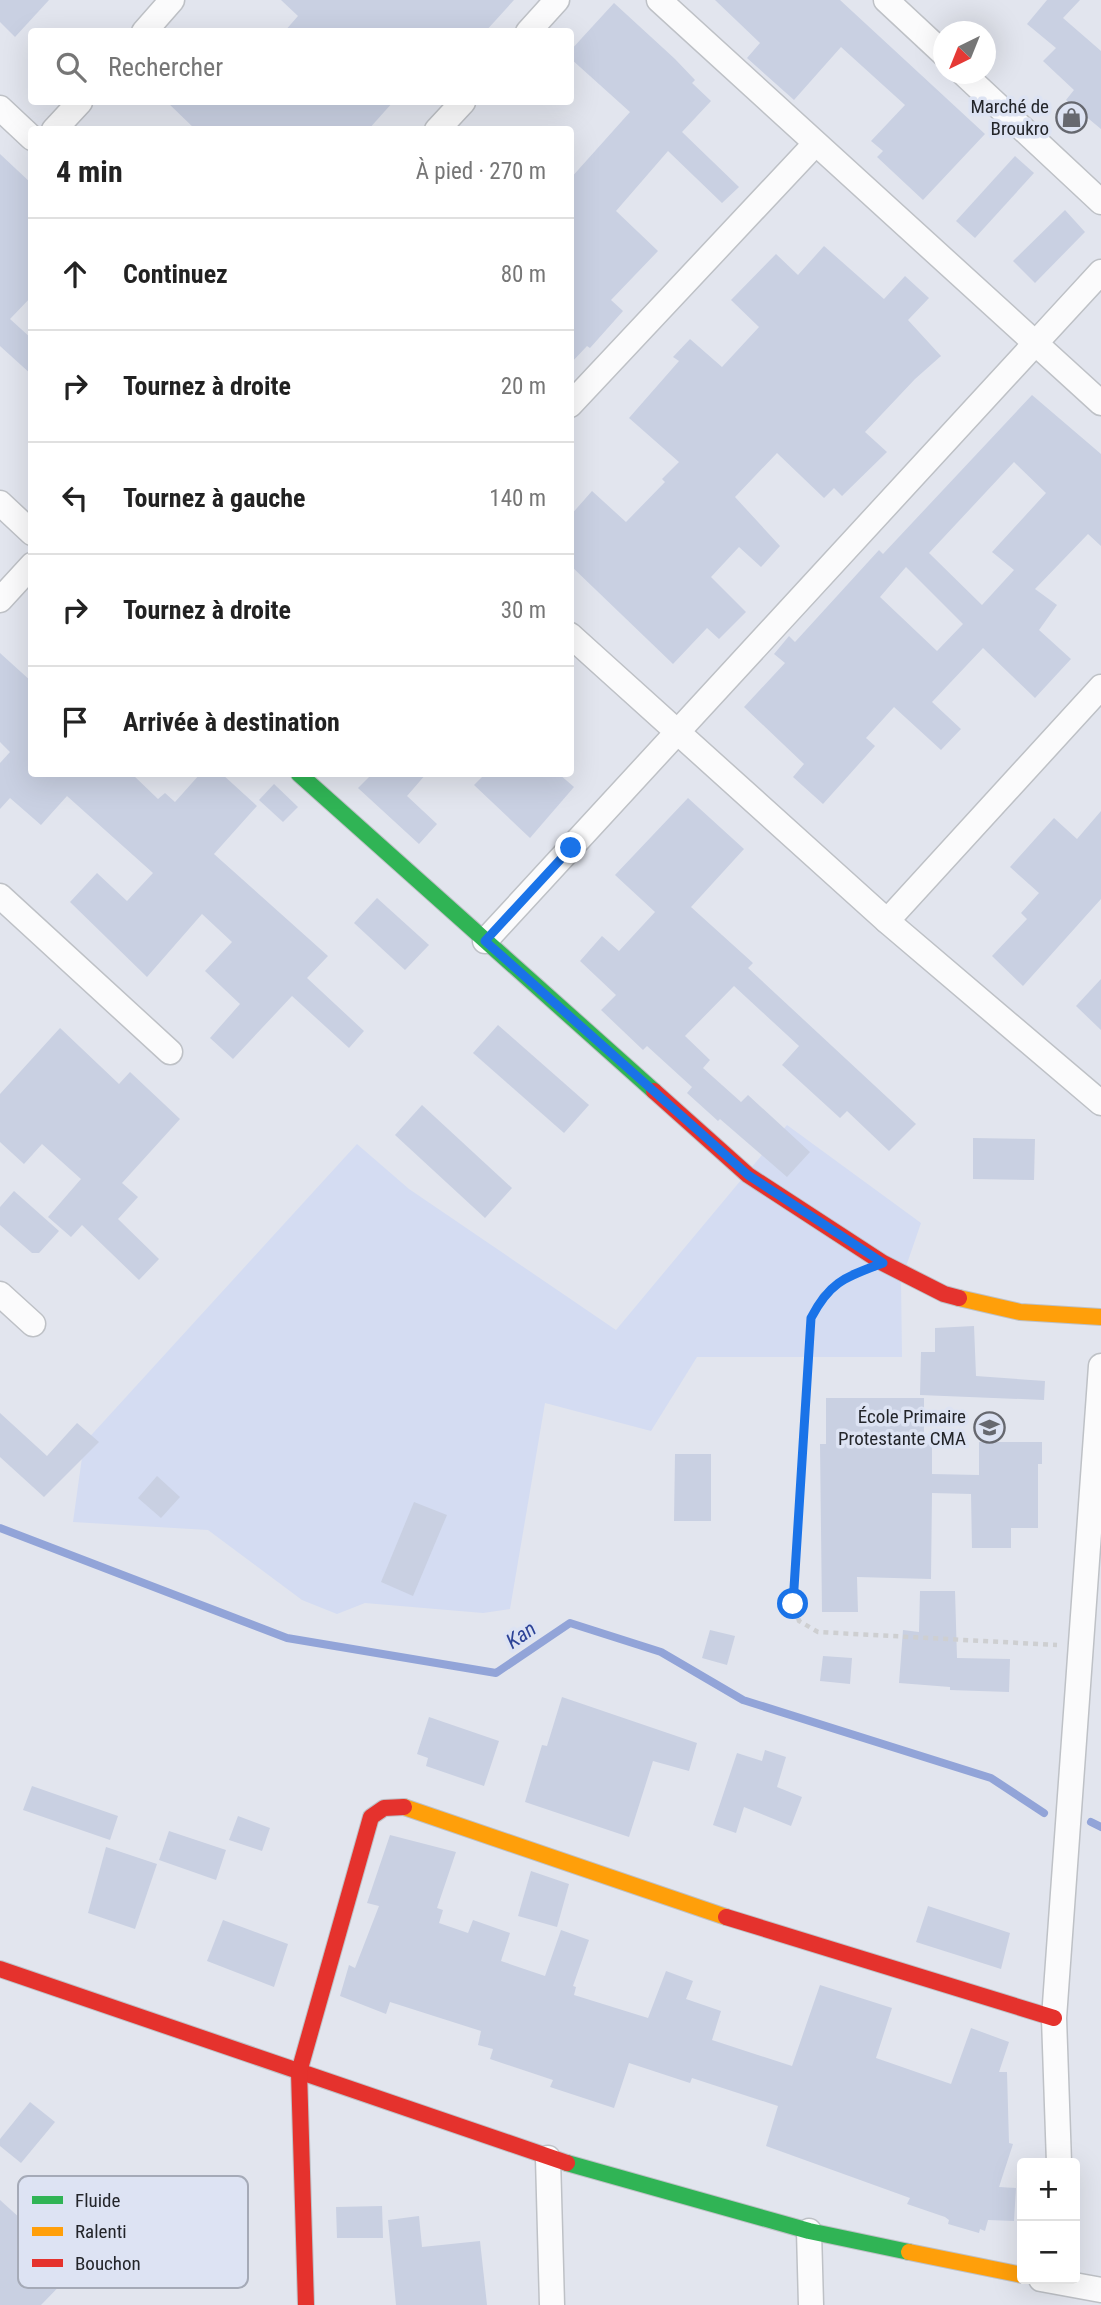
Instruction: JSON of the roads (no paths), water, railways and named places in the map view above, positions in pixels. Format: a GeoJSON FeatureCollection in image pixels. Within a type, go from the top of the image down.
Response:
{"type":"FeatureCollection","features":[{"type":"Feature","properties":{"kind":"street"},"geometry":{"type":"LineString","coordinates":[[148,28],[172,0]]}},
{"type":"Feature","properties":{"kind":"street"},"geometry":{"type":"LineString","coordinates":[[532,28],[557,0]]}},
{"type":"Feature","properties":{"kind":"street"},"geometry":{"type":"LineString","coordinates":[[659,0],[1101,403]]}},
{"type":"Feature","properties":{"kind":"street"},"geometry":{"type":"LineString","coordinates":[[886,0],[933,45]]}},
{"type":"Feature","properties":{"kind":"street"},"geometry":{"type":"LineString","coordinates":[[975,84],[1101,202]]}},
{"type":"Feature","properties":{"kind":"street"},"geometry":{"type":"LineString","coordinates":[[58,126],[77,105]]}},
{"type":"Feature","properties":{"kind":"street"},"geometry":{"type":"LineString","coordinates":[[441,126],[460,105]]}},
{"type":"Feature","properties":{"kind":"street"},"geometry":{"type":"LineString","coordinates":[[0,107],[28,134]]}},
{"type":"Feature","properties":{"kind":"street"},"geometry":{"type":"LineString","coordinates":[[574,401],[815,144]]}},
{"type":"Feature","properties":{"kind":"street"},"geometry":{"type":"LineString","coordinates":[[485,941],[1101,272]]}},
{"type":"Feature","properties":{"kind":"street"},"geometry":{"type":"LineString","coordinates":[[0,503],[28,529]]}},
{"type":"Feature","properties":{"kind":"street"},"geometry":{"type":"LineString","coordinates":[[0,600],[28,569]]}},
{"type":"Feature","properties":{"kind":"street"},"geometry":{"type":"LineString","coordinates":[[574,639],[887,921],[1101,1103]]}},
{"type":"Feature","properties":{"kind":"street"},"geometry":{"type":"LineString","coordinates":[[887,921],[1101,687]]}},
{"type":"Feature","properties":{"kind":"street"},"geometry":{"type":"LineString","coordinates":[[302,777],[748,1175],[883,1263],[944,1294],[1020,1312],[1101,1317]]}},
{"type":"Feature","properties":{"kind":"street"},"geometry":{"type":"LineString","coordinates":[[0,896],[170,1052]]}},
{"type":"Feature","properties":{"kind":"street"},"geometry":{"type":"LineString","coordinates":[[0,1294],[33,1324]]}},
{"type":"Feature","properties":{"kind":"street"},"geometry":{"type":"LineString","coordinates":[[1059,2158],[1054,2018],[1101,1366]]}},
{"type":"Feature","properties":{"kind":"street"},"geometry":{"type":"LineString","coordinates":[[306,2305],[299,2072],[371,1817],[384,1808],[401,1806],[718,1915],[1054,2018]]}},
{"type":"Feature","properties":{"kind":"street"},"geometry":{"type":"LineString","coordinates":[[0,1969],[548,2158],[809,2231],[1017,2274]]}},
{"type":"Feature","properties":{"kind":"street"},"geometry":{"type":"LineString","coordinates":[[548,2158],[552,2305]]}},
{"type":"Feature","properties":{"kind":"street"},"geometry":{"type":"LineString","coordinates":[[809,2231],[811,2305]]}},
{"type":"Feature","properties":{"kind":"street"},"geometry":{"type":"LineString","coordinates":[[1057,2286],[1101,2290]]}},
{"type":"Feature","properties":{"kind":"waterway","name":"Kan"},"geometry":{"type":"LineString","coordinates":[[0,1528],[287,1638],[496,1673],[570,1623],[661,1652],[743,1700],[991,1778],[1044,1813]]}},
{"type":"Feature","properties":{"kind":"waterway"},"geometry":{"type":"LineString","coordinates":[[1091,1822],[1101,1827]]}},
{"type":"Feature","properties":{"kind":"place","name":"Marché de Broukro"},"geometry":{"type":"Point","coordinates":[1072,117]}},
{"type":"Feature","properties":{"kind":"place","name":"École Primaire Protestante CMA"},"geometry":{"type":"Point","coordinates":[989,1427]}}]}
